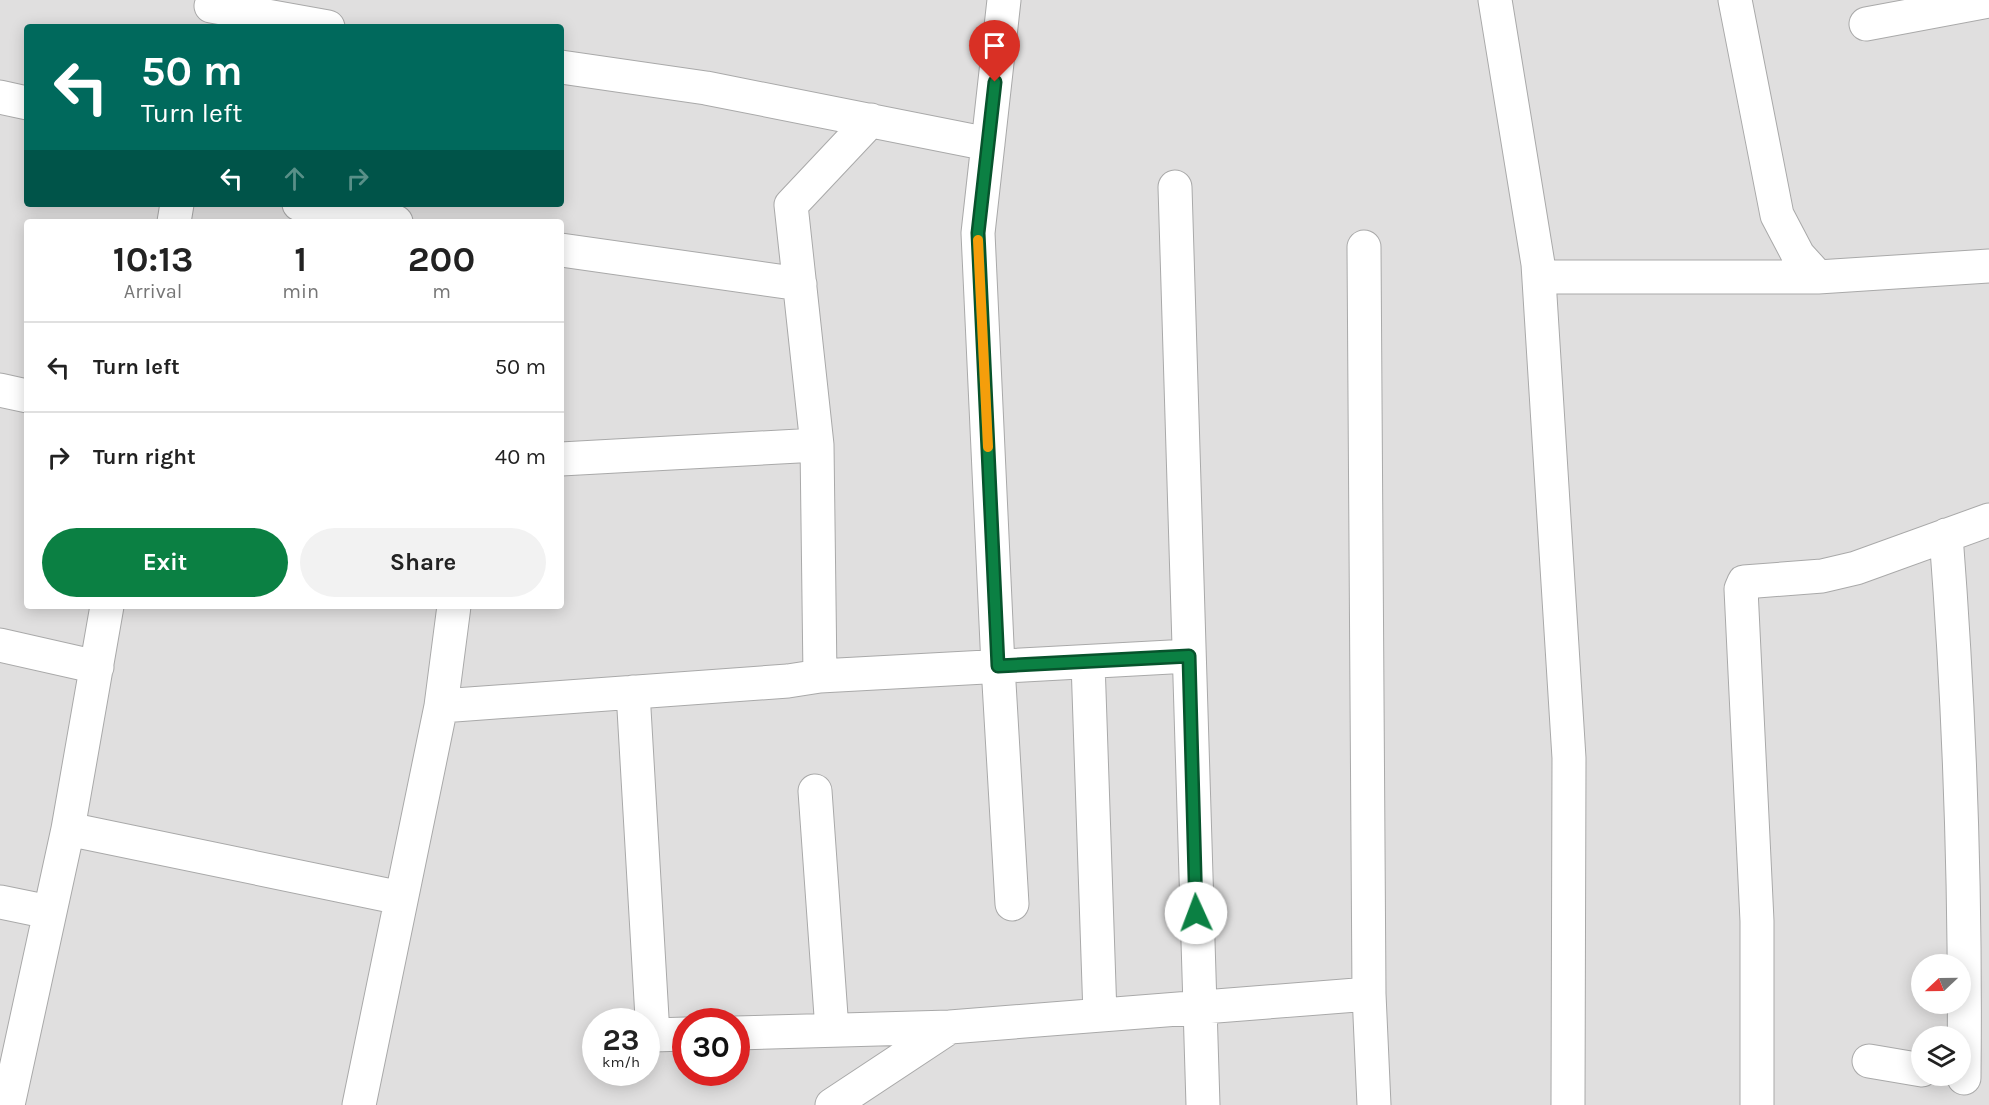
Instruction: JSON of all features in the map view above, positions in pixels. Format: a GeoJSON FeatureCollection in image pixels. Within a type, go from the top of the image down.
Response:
{"type":"FeatureCollection","features":[{"type":"Feature","properties":{"kind":"street"},"geometry":{"type":"LineString","coordinates":[[1004,0],[978,233],[998,666],[1012,904]]}},
{"type":"Feature","properties":{"kind":"street"},"geometry":{"type":"LineString","coordinates":[[1494,0],[1539,277],[1569,758],[1568,1105]]}},
{"type":"Feature","properties":{"kind":"street"},"geometry":{"type":"LineString","coordinates":[[1735,0],[1777,215],[1798,255],[1818,277]]}},
{"type":"Feature","properties":{"kind":"street"},"geometry":{"type":"LineString","coordinates":[[1866,24],[1925,6],[1989,1]]}},
{"type":"Feature","properties":{"kind":"street"},"geometry":{"type":"LineString","coordinates":[[210,11],[305,24]]}},
{"type":"Feature","properties":{"kind":"street"},"geometry":{"type":"LineString","coordinates":[[564,67],[706,88],[988,144]]}},
{"type":"Feature","properties":{"kind":"street"},"geometry":{"type":"LineString","coordinates":[[0,97],[24,102]]}},
{"type":"Feature","properties":{"kind":"street"},"geometry":{"type":"LineString","coordinates":[[820,676],[817,446],[791,205],[871,120]]}},
{"type":"Feature","properties":{"kind":"street"},"geometry":{"type":"LineString","coordinates":[[1175,187],[1198,1007],[1203,1105]]}},
{"type":"Feature","properties":{"kind":"street"},"geometry":{"type":"LineString","coordinates":[[315,207],[380,219]]}},
{"type":"Feature","properties":{"kind":"street"},"geometry":{"type":"LineString","coordinates":[[1364,248],[1369,994],[1374,1105]]}},
{"type":"Feature","properties":{"kind":"street"},"geometry":{"type":"LineString","coordinates":[[564,250],[800,284]]}},
{"type":"Feature","properties":{"kind":"street"},"geometry":{"type":"LineString","coordinates":[[1539,277],[1818,277],[1989,266]]}},
{"type":"Feature","properties":{"kind":"street"},"geometry":{"type":"LineString","coordinates":[[0,390],[24,395]]}},
{"type":"Feature","properties":{"kind":"street"},"geometry":{"type":"LineString","coordinates":[[564,459],[817,446]]}},
{"type":"Feature","properties":{"kind":"street"},"geometry":{"type":"LineString","coordinates":[[1757,1105],[1757,921],[1741,589],[1744,582],[1822,576],[1856,568],[1989,520]]}},
{"type":"Feature","properties":{"kind":"street"},"geometry":{"type":"LineString","coordinates":[[1946,535],[1958,703],[1967,1026]]}},
{"type":"Feature","properties":{"kind":"street"},"geometry":{"type":"LineString","coordinates":[[8,1105],[68,829],[107,609]]}},
{"type":"Feature","properties":{"kind":"street"},"geometry":{"type":"LineString","coordinates":[[359,1105],[441,706],[454,609]]}},
{"type":"Feature","properties":{"kind":"street"},"geometry":{"type":"LineString","coordinates":[[0,645],[97,667]]}},
{"type":"Feature","properties":{"kind":"street"},"geometry":{"type":"LineString","coordinates":[[441,706],[788,681],[820,676],[1189,656]]}},
{"type":"Feature","properties":{"kind":"street"},"geometry":{"type":"LineString","coordinates":[[1088,662],[1100,1015]]}},
{"type":"Feature","properties":{"kind":"street"},"geometry":{"type":"LineString","coordinates":[[633,692],[653,1035],[672,1034]]}},
{"type":"Feature","properties":{"kind":"street"},"geometry":{"type":"LineString","coordinates":[[815,791],[832,1030]]}},
{"type":"Feature","properties":{"kind":"street"},"geometry":{"type":"LineString","coordinates":[[68,829],[401,898]]}},
{"type":"Feature","properties":{"kind":"street"},"geometry":{"type":"LineString","coordinates":[[0,902],[49,912]]}},
{"type":"Feature","properties":{"kind":"street"},"geometry":{"type":"LineString","coordinates":[[750,1033],[950,1027],[1369,994]]}},
{"type":"Feature","properties":{"kind":"street"},"geometry":{"type":"LineString","coordinates":[[832,1105],[869,1096],[950,1027]]}},
{"type":"Feature","properties":{"kind":"street"},"geometry":{"type":"LineString","coordinates":[[1869,1061],[1911,1068]]}},
{"type":"Feature","properties":{"kind":"shaded area"},"geometry":{"type":"Polygon","coordinates":[[[0,0],[1989,0],[1989,1105],[0,1105],[0,0]]]}},
{"type":"Feature","properties":{"kind":"slow traffic"},"geometry":{"type":"LineString","coordinates":[[978,240],[988,447]]}},
{"type":"Feature","properties":{"kind":"route"},"geometry":{"type":"LineString","coordinates":[[995,82],[978,233],[998,666],[1189,656],[1196,913]]}}]}
